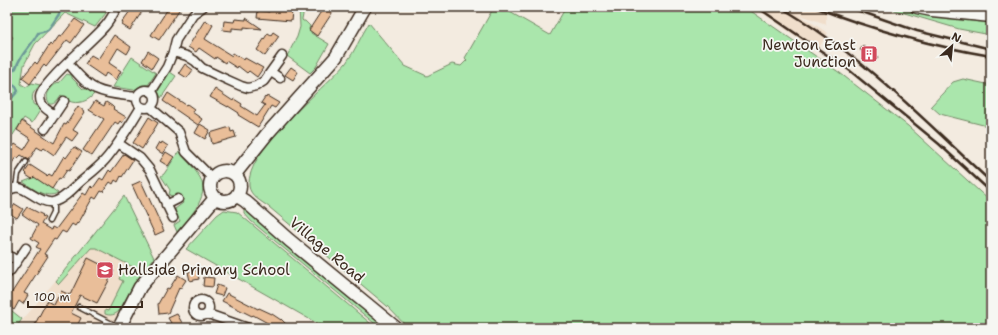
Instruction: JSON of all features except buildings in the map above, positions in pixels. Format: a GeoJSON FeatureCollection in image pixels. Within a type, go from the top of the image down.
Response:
{"type":"FeatureCollection","features":[{"type":"Feature","properties":{"kind":"street"},"geometry":{"type":"LineString","coordinates":[[55,115],[41,103],[41,92],[52,78],[106,25],[117,7]]}},
{"type":"Feature","properties":{"kind":"street"},"geometry":{"type":"LineString","coordinates":[[151,92],[167,68],[176,40],[194,14],[203,7]]}},
{"type":"Feature","properties":{"kind":"street"},"geometry":{"type":"LineString","coordinates":[[234,174],[336,57],[366,7]]}},
{"type":"Feature","properties":{"kind":"street"},"geometry":{"type":"LineString","coordinates":[[917,7],[973,12],[991,16]]}},
{"type":"Feature","properties":{"kind":"street"},"geometry":{"type":"LineString","coordinates":[[173,52],[187,56],[202,68],[248,88],[256,86],[264,81],[282,56]]}},
{"type":"Feature","properties":{"kind":"street"},"geometry":{"type":"LineString","coordinates":[[68,63],[81,78],[96,89],[137,97]]}},
{"type":"Feature","properties":{"kind":"street"},"geometry":{"type":"LineString","coordinates":[[271,72],[280,78]]}},
{"type":"Feature","properties":{"kind":"street"},"geometry":{"type":"LineString","coordinates":[[144,90],[151,92],[155,100],[154,103],[150,107],[141,107],[138,103],[137,97],[144,90]]}},
{"type":"Feature","properties":{"kind":"street"},"geometry":{"type":"LineString","coordinates":[[45,129],[64,101]]}},
{"type":"Feature","properties":{"kind":"street"},"geometry":{"type":"LineString","coordinates":[[7,193],[11,188],[16,187],[23,189],[41,200],[53,202],[70,191],[104,160],[118,143],[141,107]]}},
{"type":"Feature","properties":{"kind":"street"},"geometry":{"type":"LineString","coordinates":[[150,107],[179,132],[186,152],[212,178]]}},
{"type":"Feature","properties":{"kind":"street"},"geometry":{"type":"LineString","coordinates":[[118,143],[140,158],[150,170],[173,218]]}},
{"type":"Feature","properties":{"kind":"street"},"geometry":{"type":"LineString","coordinates":[[220,172],[230,172],[234,174],[238,178],[241,187],[237,196],[226,202],[215,198],[211,191],[212,178],[220,172]]}},
{"type":"Feature","properties":{"kind":"street","name":"Village Road"},"geometry":{"type":"LineString","coordinates":[[237,196],[396,328]]}},
{"type":"Feature","properties":{"kind":"street"},"geometry":{"type":"LineString","coordinates":[[119,328],[140,287],[215,198]]}},
{"type":"Feature","properties":{"kind":"street"},"geometry":{"type":"LineString","coordinates":[[166,204],[178,199]]}},
{"type":"Feature","properties":{"kind":"street"},"geometry":{"type":"LineString","coordinates":[[7,274],[26,248]]}},
{"type":"Feature","properties":{"kind":"street"},"geometry":{"type":"LineString","coordinates":[[7,254],[17,261]]}},
{"type":"Feature","properties":{"kind":"street"},"geometry":{"type":"LineString","coordinates":[[208,314],[248,328]]}},
{"type":"Feature","properties":{"kind":"lane"},"geometry":{"type":"LineString","coordinates":[[16,187],[18,174],[26,162]]}},
{"type":"Feature","properties":{"kind":"lane"},"geometry":{"type":"LineString","coordinates":[[49,221],[53,213],[53,202]]}},
{"type":"Feature","properties":{"kind":"lane"},"geometry":{"type":"LineString","coordinates":[[79,307],[119,328]]}},
{"type":"Feature","properties":{"kind":"shaded area"},"geometry":{"type":"Polygon","coordinates":[[[754,7],[816,7],[826,11],[826,24],[798,14],[828,33],[817,51],[754,7]]]}},
{"type":"Feature","properties":{"kind":"shaded area","name":"Hallside Primary School"},"geometry":{"type":"Polygon","coordinates":[[[124,196],[154,258],[134,284],[110,328],[16,328],[90,239],[124,196]]]}},
{"type":"Feature","properties":{"kind":"green space"},"geometry":{"type":"Polygon","coordinates":[[[7,7],[106,7],[106,13],[95,27],[65,13],[35,44],[24,65],[21,84],[26,87],[32,83],[40,85],[34,93],[32,100],[33,104],[41,109],[32,123],[24,118],[13,135],[7,135],[7,40],[13,38],[12,36],[7,37],[7,7]]]}},
{"type":"Feature","properties":{"kind":"green space"},"geometry":{"type":"Polygon","coordinates":[[[299,7],[302,7],[302,20],[310,26],[309,29],[312,31],[311,33],[329,44],[316,67],[310,73],[287,56],[297,37],[300,27],[299,7]]]}},
{"type":"Feature","properties":{"kind":"green space"},"geometry":{"type":"Polygon","coordinates":[[[494,7],[501,7],[550,35],[566,7],[745,7],[840,73],[908,126],[991,202],[991,328],[408,328],[387,306],[254,196],[249,186],[251,171],[272,138],[287,121],[346,63],[369,23],[405,66],[427,76],[452,64],[461,66],[467,60],[465,58],[494,7]]]}},
{"type":"Feature","properties":{"kind":"green space"},"geometry":{"type":"Polygon","coordinates":[[[884,7],[906,7],[991,22],[991,35],[959,29],[884,7]]]}},
{"type":"Feature","properties":{"kind":"green space"},"geometry":{"type":"Polygon","coordinates":[[[132,57],[156,73],[148,85],[142,85],[134,90],[113,87],[132,57]]]}},
{"type":"Feature","properties":{"kind":"green space"},"geometry":{"type":"Polygon","coordinates":[[[170,72],[176,76],[161,98],[158,91],[170,72]]]}},
{"type":"Feature","properties":{"kind":"green space"},"geometry":{"type":"Polygon","coordinates":[[[67,74],[72,74],[72,78],[83,89],[87,89],[94,94],[86,100],[76,103],[69,101],[61,95],[55,103],[50,104],[47,98],[48,92],[67,74]]]}},
{"type":"Feature","properties":{"kind":"green space"},"geometry":{"type":"Polygon","coordinates":[[[963,79],[991,85],[991,127],[940,114],[931,106],[953,82],[963,79]]]}},
{"type":"Feature","properties":{"kind":"green space"},"geometry":{"type":"Polygon","coordinates":[[[179,151],[197,173],[202,181],[203,189],[202,197],[194,212],[177,232],[174,225],[180,221],[175,209],[183,203],[180,198],[169,195],[170,190],[161,176],[164,174],[179,151]]]}},
{"type":"Feature","properties":{"kind":"green space"},"geometry":{"type":"Polygon","coordinates":[[[36,177],[58,193],[53,195],[44,194],[23,182],[36,177]]]}},
{"type":"Feature","properties":{"kind":"green space"},"geometry":{"type":"Polygon","coordinates":[[[124,196],[154,258],[134,284],[119,311],[109,315],[105,314],[105,310],[108,311],[123,281],[119,279],[121,274],[130,273],[133,267],[96,248],[91,248],[59,284],[56,281],[124,196]]]}},
{"type":"Feature","properties":{"kind":"green space"},"geometry":{"type":"Polygon","coordinates":[[[224,210],[237,212],[376,328],[325,328],[186,249],[217,215],[224,210]]]}},
{"type":"Feature","properties":{"kind":"green space"},"geometry":{"type":"Polygon","coordinates":[[[244,210],[250,213],[385,324],[385,328],[380,328],[251,221],[244,213],[244,210]]]}},
{"type":"Feature","properties":{"kind":"green space"},"geometry":{"type":"Polygon","coordinates":[[[7,307],[22,319],[16,328],[7,328],[7,307]]]}},
{"type":"Feature","properties":{"kind":"waterway"},"geometry":{"type":"LineString","coordinates":[[7,80],[10,73],[16,68],[20,59],[38,33],[48,30],[63,7]]}},
{"type":"Feature","properties":{"kind":"waterway"},"geometry":{"type":"LineString","coordinates":[[7,81],[16,87],[18,91],[10,100],[10,114],[7,118]]}},
{"type":"Feature","properties":{"kind":"railway"},"geometry":{"type":"LineString","coordinates":[[757,7],[849,70],[939,144],[991,192]]}},
{"type":"Feature","properties":{"kind":"railway"},"geometry":{"type":"LineString","coordinates":[[780,7],[809,25],[864,66],[890,88],[991,182]]}},
{"type":"Feature","properties":{"kind":"railway"},"geometry":{"type":"LineString","coordinates":[[814,7],[857,23],[901,36],[991,56]]}},
{"type":"Feature","properties":{"kind":"railway"},"geometry":{"type":"LineString","coordinates":[[848,7],[917,31],[991,49]]}},
{"type":"Feature","properties":{"kind":"place","name":"Newton East Junction"},"geometry":{"type":"Point","coordinates":[869,54]}},
{"type":"Feature","properties":{"kind":"place","name":"Hallside Primary School"},"geometry":{"type":"Point","coordinates":[105,270]}}]}
